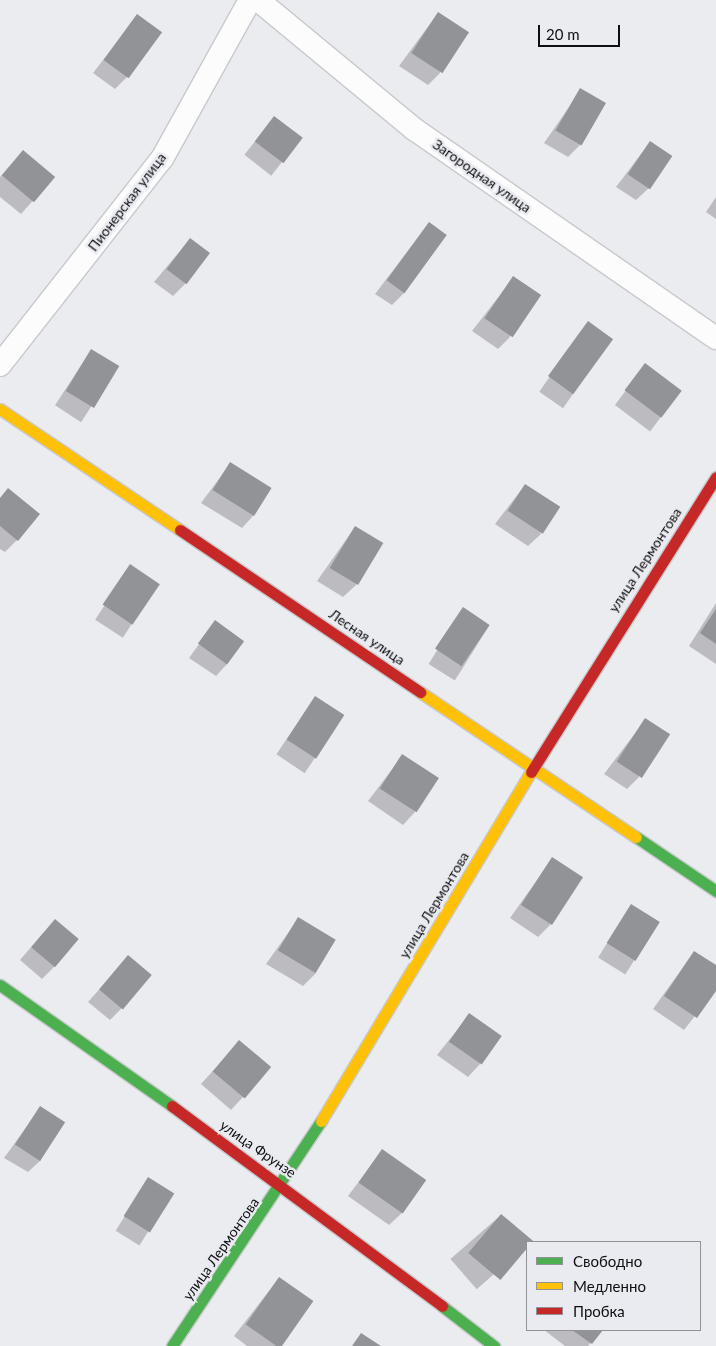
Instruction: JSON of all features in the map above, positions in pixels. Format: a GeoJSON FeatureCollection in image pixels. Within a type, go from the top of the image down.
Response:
{"type":"FeatureCollection","features":[{"type":"Feature","properties":{"kind":"street","name":"Пионерская улица"},"geometry":{"type":"LineString","coordinates":[[0,365],[163,157],[250,0]]}},
{"type":"Feature","properties":{"kind":"street","name":"Загородная улица"},"geometry":{"type":"LineString","coordinates":[[258,0],[414,128],[716,338]]}},
{"type":"Feature","properties":{"kind":"street","name":"Лесная улица"},"geometry":{"type":"LineString","coordinates":[[0,409],[534,767],[716,892]]}},
{"type":"Feature","properties":{"kind":"street","name":"улица Лермонтова"},"geometry":{"type":"LineString","coordinates":[[172,1346],[283,1185],[534,767],[716,479]]}},
{"type":"Feature","properties":{"kind":"street","name":"улица Фрунзе"},"geometry":{"type":"LineString","coordinates":[[0,985],[283,1185],[494,1346]]}},
{"type":"Feature","properties":{"kind":"building"},"geometry":{"type":"Polygon","coordinates":[[[438,12],[469,32],[442,73],[411,53],[438,12]]]}},
{"type":"Feature","properties":{"kind":"building"},"geometry":{"type":"Polygon","coordinates":[[[137,14],[162,32],[129,78],[103,60],[137,14]]]}},
{"type":"Feature","properties":{"kind":"building"},"geometry":{"type":"Polygon","coordinates":[[[580,88],[606,103],[581,145],[556,130],[580,88]]]}},
{"type":"Feature","properties":{"kind":"building"},"geometry":{"type":"Polygon","coordinates":[[[274,116],[303,138],[283,163],[255,142],[274,116]]]}},
{"type":"Feature","properties":{"kind":"building"},"geometry":{"type":"Polygon","coordinates":[[[650,141],[672,156],[650,189],[628,174],[650,141]]]}},
{"type":"Feature","properties":{"kind":"building"},"geometry":{"type":"Polygon","coordinates":[[[23,150],[55,177],[34,202],[2,175],[23,150]]]}},
{"type":"Feature","properties":{"kind":"building"},"geometry":{"type":"Polygon","coordinates":[[[429,222],[447,235],[404,293],[387,280],[429,222]]]}},
{"type":"Feature","properties":{"kind":"building"},"geometry":{"type":"Polygon","coordinates":[[[190,238],[210,253],[186,284],[167,269],[190,238]]]}},
{"type":"Feature","properties":{"kind":"building"},"geometry":{"type":"Polygon","coordinates":[[[513,276],[541,295],[513,337],[484,318],[513,276]]]}},
{"type":"Feature","properties":{"kind":"building"},"geometry":{"type":"Polygon","coordinates":[[[588,321],[613,339],[573,394],[548,376],[588,321]]]}},
{"type":"Feature","properties":{"kind":"building"},"geometry":{"type":"Polygon","coordinates":[[[91,349],[119,366],[94,408],[66,391],[91,349]]]}},
{"type":"Feature","properties":{"kind":"building"},"geometry":{"type":"Polygon","coordinates":[[[645,363],[682,391],[661,418],[625,390],[645,363]]]}},
{"type":"Feature","properties":{"kind":"building"},"geometry":{"type":"Polygon","coordinates":[[[230,462],[272,488],[254,516],[213,490],[230,462]]]}},
{"type":"Feature","properties":{"kind":"building"},"geometry":{"type":"Polygon","coordinates":[[[525,484],[560,507],[543,534],[508,511],[525,484]]]}},
{"type":"Feature","properties":{"kind":"building"},"geometry":{"type":"Polygon","coordinates":[[[8,488],[40,514],[18,541],[0,526],[0,498],[8,488]]]}},
{"type":"Feature","properties":{"kind":"building"},"geometry":{"type":"Polygon","coordinates":[[[355,526],[383,543],[358,585],[330,568],[355,526]]]}},
{"type":"Feature","properties":{"kind":"building"},"geometry":{"type":"Polygon","coordinates":[[[130,564],[160,584],[132,625],[103,605],[130,564]]]}},
{"type":"Feature","properties":{"kind":"building"},"geometry":{"type":"Polygon","coordinates":[[[463,607],[490,625],[462,666],[435,648],[463,607]]]}},
{"type":"Feature","properties":{"kind":"building"},"geometry":{"type":"Polygon","coordinates":[[[716,609],[716,644],[700,633],[716,609]]]}},
{"type":"Feature","properties":{"kind":"building"},"geometry":{"type":"Polygon","coordinates":[[[215,620],[244,641],[227,665],[198,643],[215,620]]]}},
{"type":"Feature","properties":{"kind":"building"},"geometry":{"type":"Polygon","coordinates":[[[315,696],[344,715],[316,759],[287,740],[315,696]]]}},
{"type":"Feature","properties":{"kind":"building"},"geometry":{"type":"Polygon","coordinates":[[[645,718],[670,734],[642,778],[617,762],[645,718]]]}},
{"type":"Feature","properties":{"kind":"building"},"geometry":{"type":"Polygon","coordinates":[[[402,754],[439,778],[417,812],[380,788],[402,754]]]}},
{"type":"Feature","properties":{"kind":"building"},"geometry":{"type":"Polygon","coordinates":[[[552,857],[583,877],[552,925],[521,905],[552,857]]]}},
{"type":"Feature","properties":{"kind":"building"},"geometry":{"type":"Polygon","coordinates":[[[631,904],[660,922],[635,961],[607,943],[631,904]]]}},
{"type":"Feature","properties":{"kind":"building"},"geometry":{"type":"Polygon","coordinates":[[[298,917],[336,940],[316,973],[278,950],[298,917]]]}},
{"type":"Feature","properties":{"kind":"building"},"geometry":{"type":"Polygon","coordinates":[[[55,919],[79,939],[55,967],[31,947],[55,919]]]}},
{"type":"Feature","properties":{"kind":"building"},"geometry":{"type":"Polygon","coordinates":[[[694,951],[716,965],[716,991],[697,1018],[664,996],[694,951]]]}},
{"type":"Feature","properties":{"kind":"building"},"geometry":{"type":"Polygon","coordinates":[[[128,955],[152,975],[123,1009],[99,989],[128,955]]]}},
{"type":"Feature","properties":{"kind":"building"},"geometry":{"type":"Polygon","coordinates":[[[469,1013],[502,1036],[482,1065],[449,1042],[469,1013]]]}},
{"type":"Feature","properties":{"kind":"building"},"geometry":{"type":"Polygon","coordinates":[[[239,1040],[271,1067],[245,1098],[213,1071],[239,1040]]]}},
{"type":"Feature","properties":{"kind":"building"},"geometry":{"type":"Polygon","coordinates":[[[40,1106],[65,1122],[40,1161],[15,1145],[40,1106]]]}},
{"type":"Feature","properties":{"kind":"building"},"geometry":{"type":"Polygon","coordinates":[[[382,1149],[426,1180],[403,1214],[358,1183],[382,1149]]]}},
{"type":"Feature","properties":{"kind":"building"},"geometry":{"type":"Polygon","coordinates":[[[148,1177],[174,1193],[150,1232],[124,1216],[148,1177]]]}},
{"type":"Feature","properties":{"kind":"building"},"geometry":{"type":"Polygon","coordinates":[[[501,1214],[533,1241],[526,1241],[526,1250],[500,1280],[468,1253],[501,1214]]]}},
{"type":"Feature","properties":{"kind":"building"},"geometry":{"type":"Polygon","coordinates":[[[279,1277],[313,1301],[282,1346],[276,1346],[246,1325],[279,1277]]]}},
{"type":"Feature","properties":{"kind":"building"},"geometry":{"type":"Polygon","coordinates":[[[573,1331],[602,1331],[592,1344],[573,1331]]]}},
{"type":"Feature","properties":{"kind":"building"},"geometry":{"type":"Polygon","coordinates":[[[361,1333],[381,1346],[352,1346],[361,1333]]]}},
{"type":"Feature","properties":{"kind":"traffic: fast"},"geometry":{"type":"LineString","coordinates":[[636,837],[716,891]]}},
{"type":"Feature","properties":{"kind":"traffic: fast"},"geometry":{"type":"LineString","coordinates":[[0,985],[172,1106]]}},
{"type":"Feature","properties":{"kind":"traffic: fast"},"geometry":{"type":"LineString","coordinates":[[172,1346],[321,1121]]}},
{"type":"Feature","properties":{"kind":"traffic: fast"},"geometry":{"type":"LineString","coordinates":[[442,1306],[494,1346]]}},
{"type":"Feature","properties":{"kind":"traffic: slow"},"geometry":{"type":"LineString","coordinates":[[0,409],[180,530]]}},
{"type":"Feature","properties":{"kind":"traffic: slow"},"geometry":{"type":"LineString","coordinates":[[420,692],[636,837]]}},
{"type":"Feature","properties":{"kind":"traffic: slow"},"geometry":{"type":"LineString","coordinates":[[321,1121],[531,772]]}},
{"type":"Feature","properties":{"kind":"traffic: jam"},"geometry":{"type":"LineString","coordinates":[[531,772],[716,477]]}},
{"type":"Feature","properties":{"kind":"traffic: jam"},"geometry":{"type":"LineString","coordinates":[[180,530],[420,692]]}},
{"type":"Feature","properties":{"kind":"traffic: jam"},"geometry":{"type":"LineString","coordinates":[[172,1106],[442,1306]]}}]}
